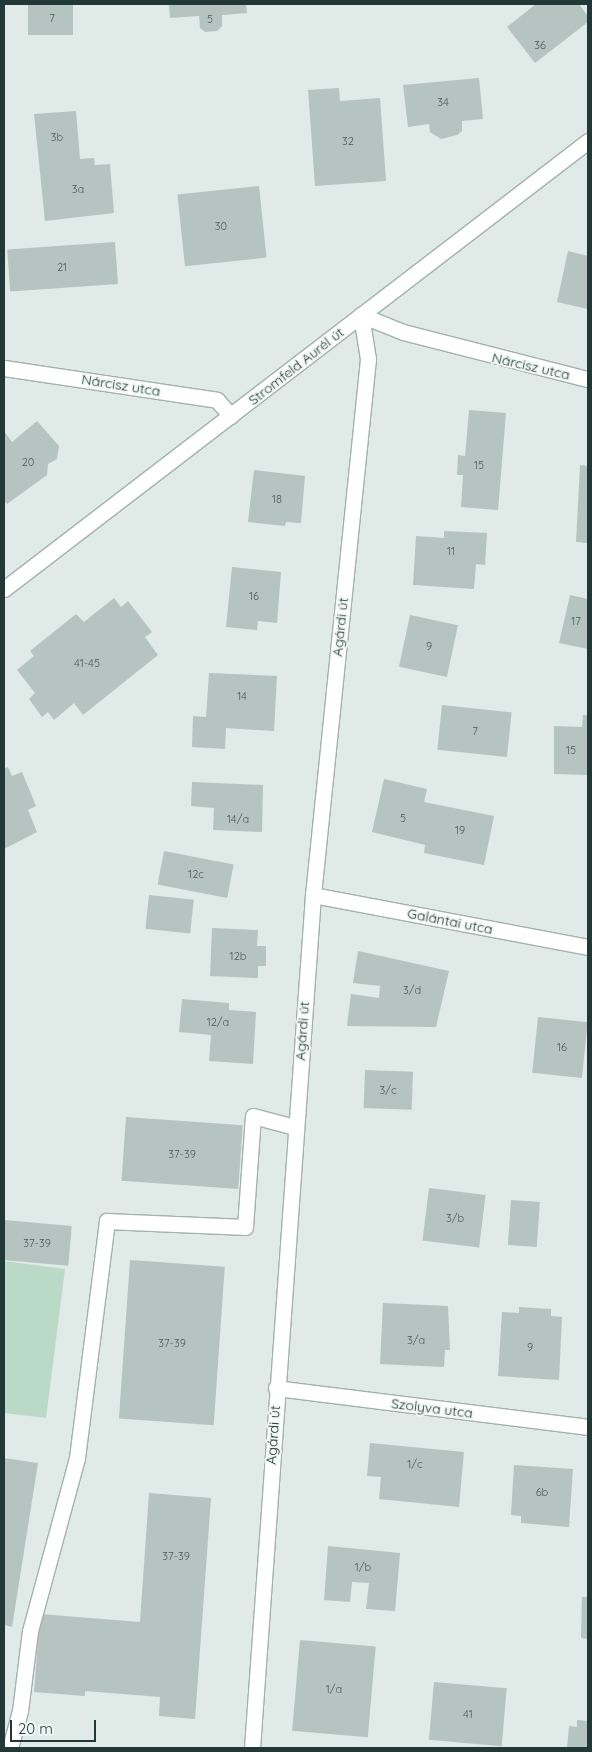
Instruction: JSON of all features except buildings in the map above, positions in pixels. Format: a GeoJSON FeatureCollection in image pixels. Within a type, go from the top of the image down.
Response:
{"type":"FeatureCollection","features":[{"type":"Feature","properties":{"kind":"street","name":"Stromfeld Aurél út"},"geometry":{"type":"LineString","coordinates":[[4,589],[232,416],[588,141]]}},
{"type":"Feature","properties":{"kind":"street","name":"Nárcisz utca"},"geometry":{"type":"LineString","coordinates":[[361,315],[422,338],[588,379]]}},
{"type":"Feature","properties":{"kind":"street","name":"Agárdi út"},"geometry":{"type":"LineString","coordinates":[[252,1748],[276,1388],[313,895],[368,359],[361,315]]}},
{"type":"Feature","properties":{"kind":"street","name":"Nárcisz utca"},"geometry":{"type":"LineString","coordinates":[[4,368],[218,400],[232,416]]}},
{"type":"Feature","properties":{"kind":"street","name":"Galántai utca"},"geometry":{"type":"LineString","coordinates":[[313,895],[588,947]]}},
{"type":"Feature","properties":{"kind":"street"},"geometry":{"type":"LineString","coordinates":[[10,1748],[20,1711],[30,1631],[76,1458],[107,1221],[245,1227],[254,1116],[295,1127]]}},
{"type":"Feature","properties":{"kind":"street","name":"Szolyva utca"},"geometry":{"type":"LineString","coordinates":[[276,1388],[588,1427]]}},
{"type":"Feature","properties":{"kind":"green space"},"geometry":{"type":"Polygon","coordinates":[[[4,1261],[65,1269],[46,1418],[4,1413],[4,1261]]]}}]}
